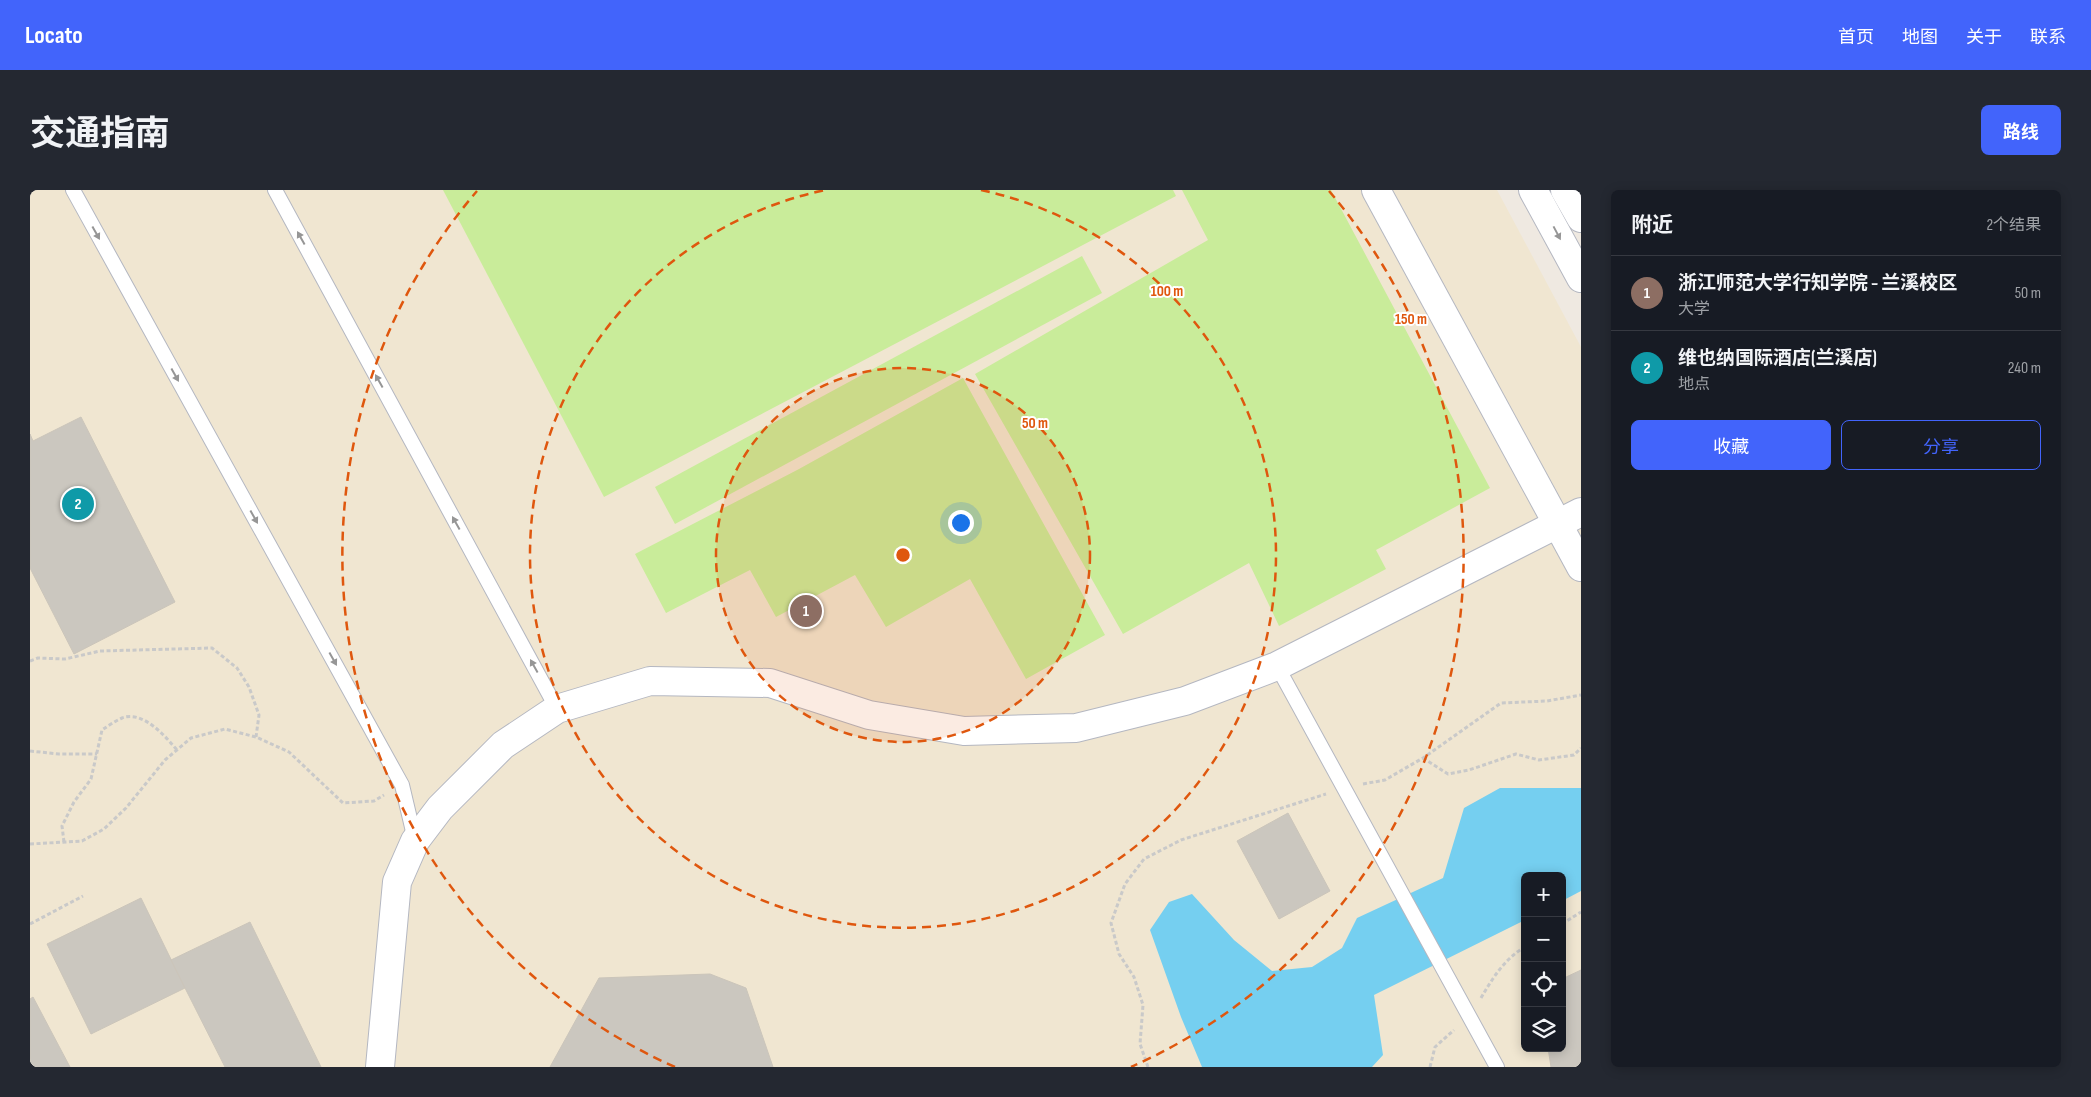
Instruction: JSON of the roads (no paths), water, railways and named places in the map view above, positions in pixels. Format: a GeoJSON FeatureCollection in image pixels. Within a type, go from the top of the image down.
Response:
{"type":"FeatureCollection","features":[{"type":"Feature","properties":{"kind":"street"},"geometry":{"type":"LineString","coordinates":[[1376,190],[1569,517],[1581,567]]}},
{"type":"Feature","properties":{"kind":"street"},"geometry":{"type":"LineString","coordinates":[[1533,190],[1581,278]]}},
{"type":"Feature","properties":{"kind":"street"},"geometry":{"type":"LineString","coordinates":[[1565,190],[1581,218]]}},
{"type":"Feature","properties":{"kind":"street"},"geometry":{"type":"LineString","coordinates":[[380,1067],[397,882],[415,840],[440,808],[503,744],[557,709],[650,681],[770,683],[868,715],[964,731],[1076,728],[1186,701],[1277,666],[1569,517]]}},
{"type":"Feature","properties":{"kind":"lane"},"geometry":{"type":"LineString","coordinates":[[73,190],[402,785],[415,840]]}},
{"type":"Feature","properties":{"kind":"lane"},"geometry":{"type":"LineString","coordinates":[[275,190],[557,709]]}},
{"type":"Feature","properties":{"kind":"lane"},"geometry":{"type":"LineString","coordinates":[[1277,666],[1498,1067]]}},
{"type":"Feature","properties":{"kind":"water"},"geometry":{"type":"Polygon","coordinates":[[[1500,788],[1581,788],[1581,891],[1566,899],[1566,872],[1521,872],[1521,922],[1374,995],[1383,1055],[1372,1067],[1202,1067],[1181,1017],[1150,930],[1169,902],[1192,894],[1234,940],[1272,971],[1312,967],[1342,948],[1357,918],[1443,878],[1464,808],[1500,788]]]}},
{"type":"Feature","properties":{"kind":"place","name":"维也纳国际酒店(兰溪店)"},"geometry":{"type":"Point","coordinates":[78,504]}},
{"type":"Feature","properties":{"kind":"place","name":"浙江师范大学行知学院 - 兰溪校区"},"geometry":{"type":"Point","coordinates":[806,611]}}]}
